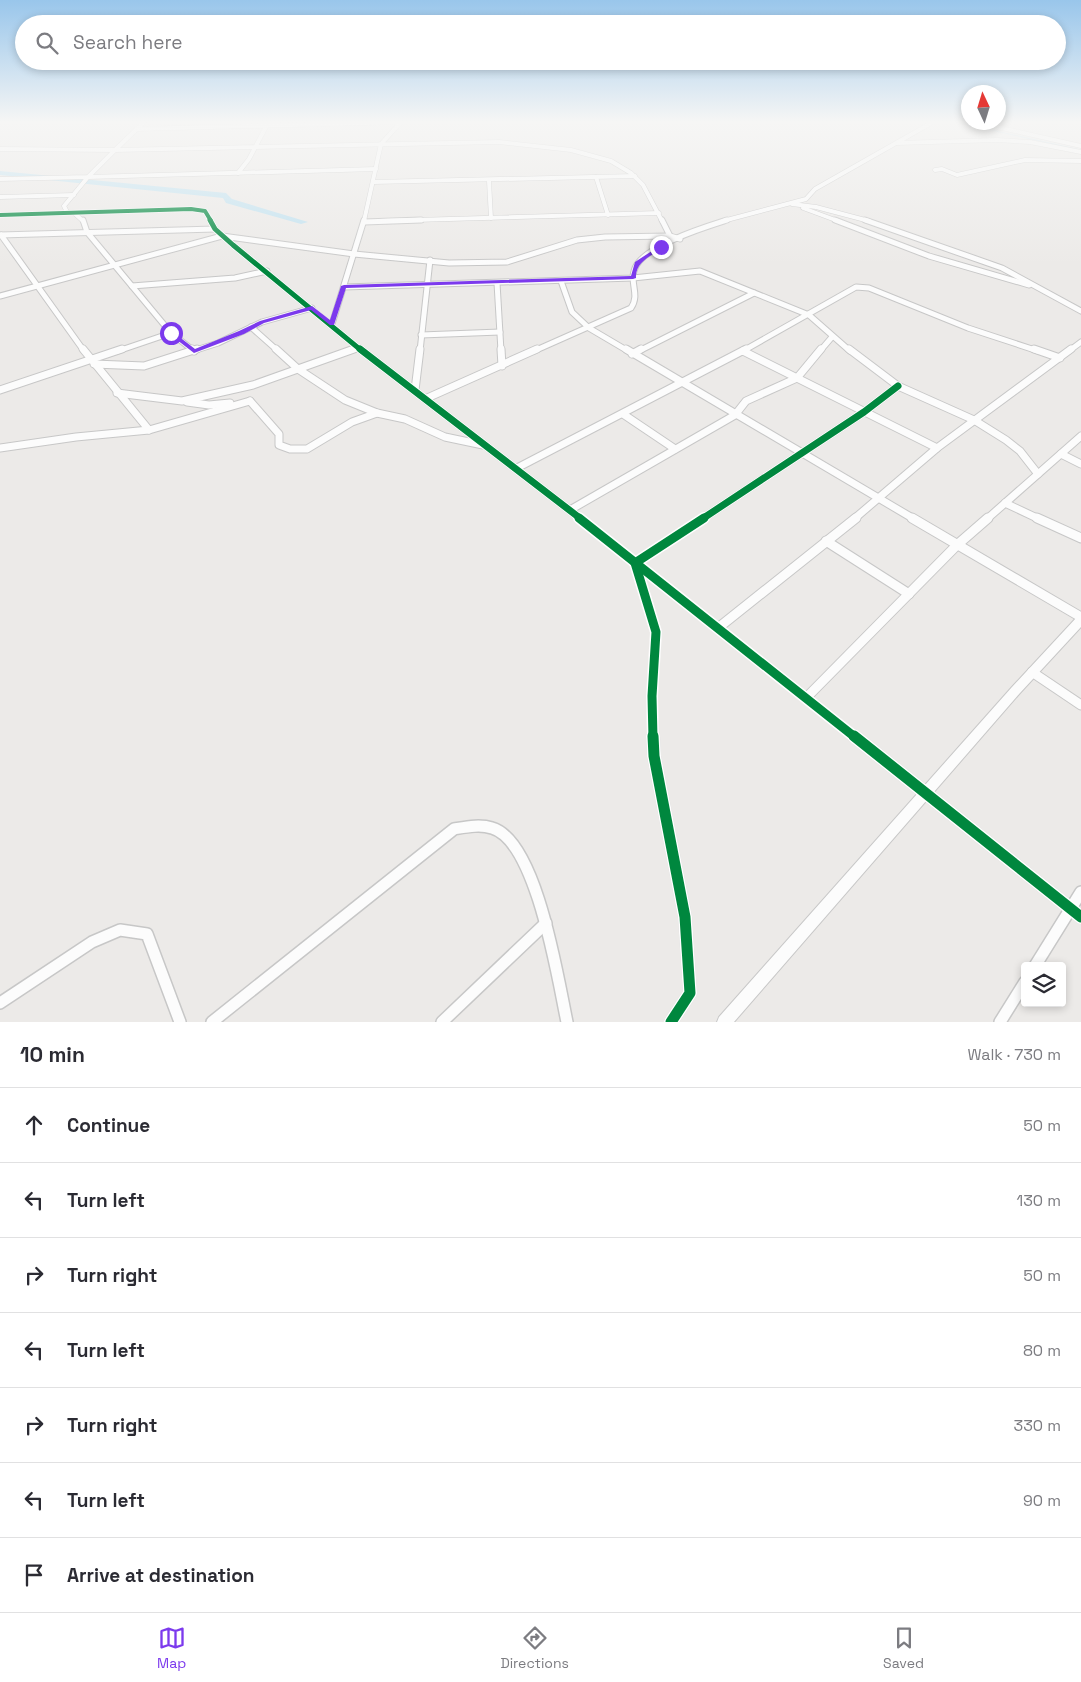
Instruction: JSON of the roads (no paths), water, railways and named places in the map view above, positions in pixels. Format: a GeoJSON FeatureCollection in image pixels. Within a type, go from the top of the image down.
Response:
{"type":"FeatureCollection","features":[{"type":"Feature","properties":{"kind":"street"},"geometry":{"type":"LineString","coordinates":[[67,212],[64,206],[95,170]]}},
{"type":"Feature","properties":{"kind":"street"},"geometry":{"type":"LineString","coordinates":[[238,173],[241,170]]}},
{"type":"Feature","properties":{"kind":"street"},"geometry":{"type":"LineString","coordinates":[[0,179],[352,170]]}},
{"type":"Feature","properties":{"kind":"street"},"geometry":{"type":"LineString","coordinates":[[332,324],[364,222],[376,170]]}},
{"type":"Feature","properties":{"kind":"street"},"geometry":{"type":"LineString","coordinates":[[626,170],[643,185],[670,236]]}},
{"type":"Feature","properties":{"kind":"street"},"geometry":{"type":"LineString","coordinates":[[425,399],[632,308],[637,298],[633,271],[637,263],[661,247],[727,219],[785,203],[806,200],[814,189],[850,170]]}},
{"type":"Feature","properties":{"kind":"street"},"geometry":{"type":"LineString","coordinates":[[944,170],[957,175],[981,170]]}},
{"type":"Feature","properties":{"kind":"street"},"geometry":{"type":"LineString","coordinates":[[374,182],[489,181],[635,176]]}},
{"type":"Feature","properties":{"kind":"street"},"geometry":{"type":"LineString","coordinates":[[596,177],[608,215]]}},
{"type":"Feature","properties":{"kind":"street"},"geometry":{"type":"LineString","coordinates":[[489,181],[491,218]]}},
{"type":"Feature","properties":{"kind":"street"},"geometry":{"type":"LineString","coordinates":[[0,197],[74,195]]}},
{"type":"Feature","properties":{"kind":"street"},"geometry":{"type":"LineString","coordinates":[[785,203],[816,207],[853,216],[1002,268],[1081,311]]}},
{"type":"Feature","properties":{"kind":"street"},"geometry":{"type":"LineString","coordinates":[[794,205],[930,256],[1042,289]]}},
{"type":"Feature","properties":{"kind":"street"},"geometry":{"type":"LineString","coordinates":[[0,214],[205,210],[214,229],[332,324],[358,348],[517,468],[1081,917]]}},
{"type":"Feature","properties":{"kind":"street"},"geometry":{"type":"LineString","coordinates":[[73,212],[82,218],[87,232],[171,333],[194,351]]}},
{"type":"Feature","properties":{"kind":"street"},"geometry":{"type":"LineString","coordinates":[[364,222],[659,214]]}},
{"type":"Feature","properties":{"kind":"street"},"geometry":{"type":"LineString","coordinates":[[0,235],[214,229]]}},
{"type":"Feature","properties":{"kind":"street"},"geometry":{"type":"LineString","coordinates":[[0,235],[92,362],[149,430]]}},
{"type":"Feature","properties":{"kind":"street"},"geometry":{"type":"LineString","coordinates":[[0,296],[222,236],[354,254],[477,263],[507,262],[578,240],[605,237],[670,236],[680,239]]}},
{"type":"Feature","properties":{"kind":"street"},"geometry":{"type":"LineString","coordinates":[[415,390],[430,260]]}},
{"type":"Feature","properties":{"kind":"street"},"geometry":{"type":"LineString","coordinates":[[344,286],[633,278],[700,270],[809,315],[832,337],[898,386],[974,420],[1015,446],[1038,474]]}},
{"type":"Feature","properties":{"kind":"street"},"geometry":{"type":"LineString","coordinates":[[132,286],[229,279],[267,271]]}},
{"type":"Feature","properties":{"kind":"street"},"geometry":{"type":"LineString","coordinates":[[561,281],[572,312],[589,328],[1081,619],[1032,672],[724,1022]]}},
{"type":"Feature","properties":{"kind":"street"},"geometry":{"type":"LineString","coordinates":[[497,283],[502,366]]}},
{"type":"Feature","properties":{"kind":"street"},"geometry":{"type":"LineString","coordinates":[[517,468],[682,384],[809,315],[856,287],[863,286],[968,328],[1060,358]]}},
{"type":"Feature","properties":{"kind":"street"},"geometry":{"type":"LineString","coordinates":[[632,354],[754,293]]}},
{"type":"Feature","properties":{"kind":"street"},"geometry":{"type":"LineString","coordinates":[[92,362],[144,366],[194,351],[251,327],[312,308]]}},
{"type":"Feature","properties":{"kind":"street"},"geometry":{"type":"LineString","coordinates":[[251,327],[298,369],[345,400],[377,413],[405,419],[445,437],[487,446]]}},
{"type":"Feature","properties":{"kind":"street"},"geometry":{"type":"LineString","coordinates":[[421,335],[500,332]]}},
{"type":"Feature","properties":{"kind":"street"},"geometry":{"type":"LineString","coordinates":[[0,390],[92,362],[171,333]]}},
{"type":"Feature","properties":{"kind":"street"},"geometry":{"type":"LineString","coordinates":[[570,510],[735,415],[746,401],[797,378],[832,337]]}},
{"type":"Feature","properties":{"kind":"street"},"geometry":{"type":"LineString","coordinates":[[718,628],[879,498],[937,448],[1081,342]]}},
{"type":"Feature","properties":{"kind":"street"},"geometry":{"type":"LineString","coordinates":[[182,401],[253,385],[358,348]]}},
{"type":"Feature","properties":{"kind":"street"},"geometry":{"type":"LineString","coordinates":[[743,351],[937,448]]}},
{"type":"Feature","properties":{"kind":"street"},"geometry":{"type":"LineString","coordinates":[[635,562],[864,412],[898,386]]}},
{"type":"Feature","properties":{"kind":"street"},"geometry":{"type":"LineString","coordinates":[[118,393],[208,405],[250,401]]}},
{"type":"Feature","properties":{"kind":"street"},"geometry":{"type":"LineString","coordinates":[[250,401],[260,415],[279,434],[279,445],[290,449],[307,449],[352,422],[377,413]]}},
{"type":"Feature","properties":{"kind":"street"},"geometry":{"type":"LineString","coordinates":[[0,448],[76,437],[149,430],[250,401]]}},
{"type":"Feature","properties":{"kind":"street"},"geometry":{"type":"LineString","coordinates":[[623,414],[675,449]]}},
{"type":"Feature","properties":{"kind":"street"},"geometry":{"type":"LineString","coordinates":[[806,698],[957,545],[1081,436]]}},
{"type":"Feature","properties":{"kind":"street"},"geometry":{"type":"LineString","coordinates":[[1061,454],[1081,464]]}},
{"type":"Feature","properties":{"kind":"street"},"geometry":{"type":"LineString","coordinates":[[1005,503],[1081,538]]}},
{"type":"Feature","properties":{"kind":"street"},"geometry":{"type":"LineString","coordinates":[[826,541],[909,594]]}},
{"type":"Feature","properties":{"kind":"street"},"geometry":{"type":"LineString","coordinates":[[635,562],[656,632],[652,696],[654,756],[685,917],[690,993],[671,1022]]}},
{"type":"Feature","properties":{"kind":"street"},"geometry":{"type":"LineString","coordinates":[[1032,672],[1081,705]]}},
{"type":"Feature","properties":{"kind":"street"},"geometry":{"type":"LineString","coordinates":[[212,1022],[454,830],[475,826],[493,828],[510,840],[524,860],[546,923],[567,1022]]}},
{"type":"Feature","properties":{"kind":"street"},"geometry":{"type":"LineString","coordinates":[[1036,962],[1081,892]]}},
{"type":"Feature","properties":{"kind":"street"},"geometry":{"type":"LineString","coordinates":[[442,1022],[546,923]]}},
{"type":"Feature","properties":{"kind":"street"},"geometry":{"type":"LineString","coordinates":[[0,1003],[92,942],[120,930],[147,934],[180,1022]]}},
{"type":"Feature","properties":{"kind":"street"},"geometry":{"type":"LineString","coordinates":[[1000,1022],[1021,988]]}},
{"type":"Feature","properties":{"kind":"waterway"},"geometry":{"type":"LineString","coordinates":[[0,173],[226,196],[229,201],[304,222]]}}]}
